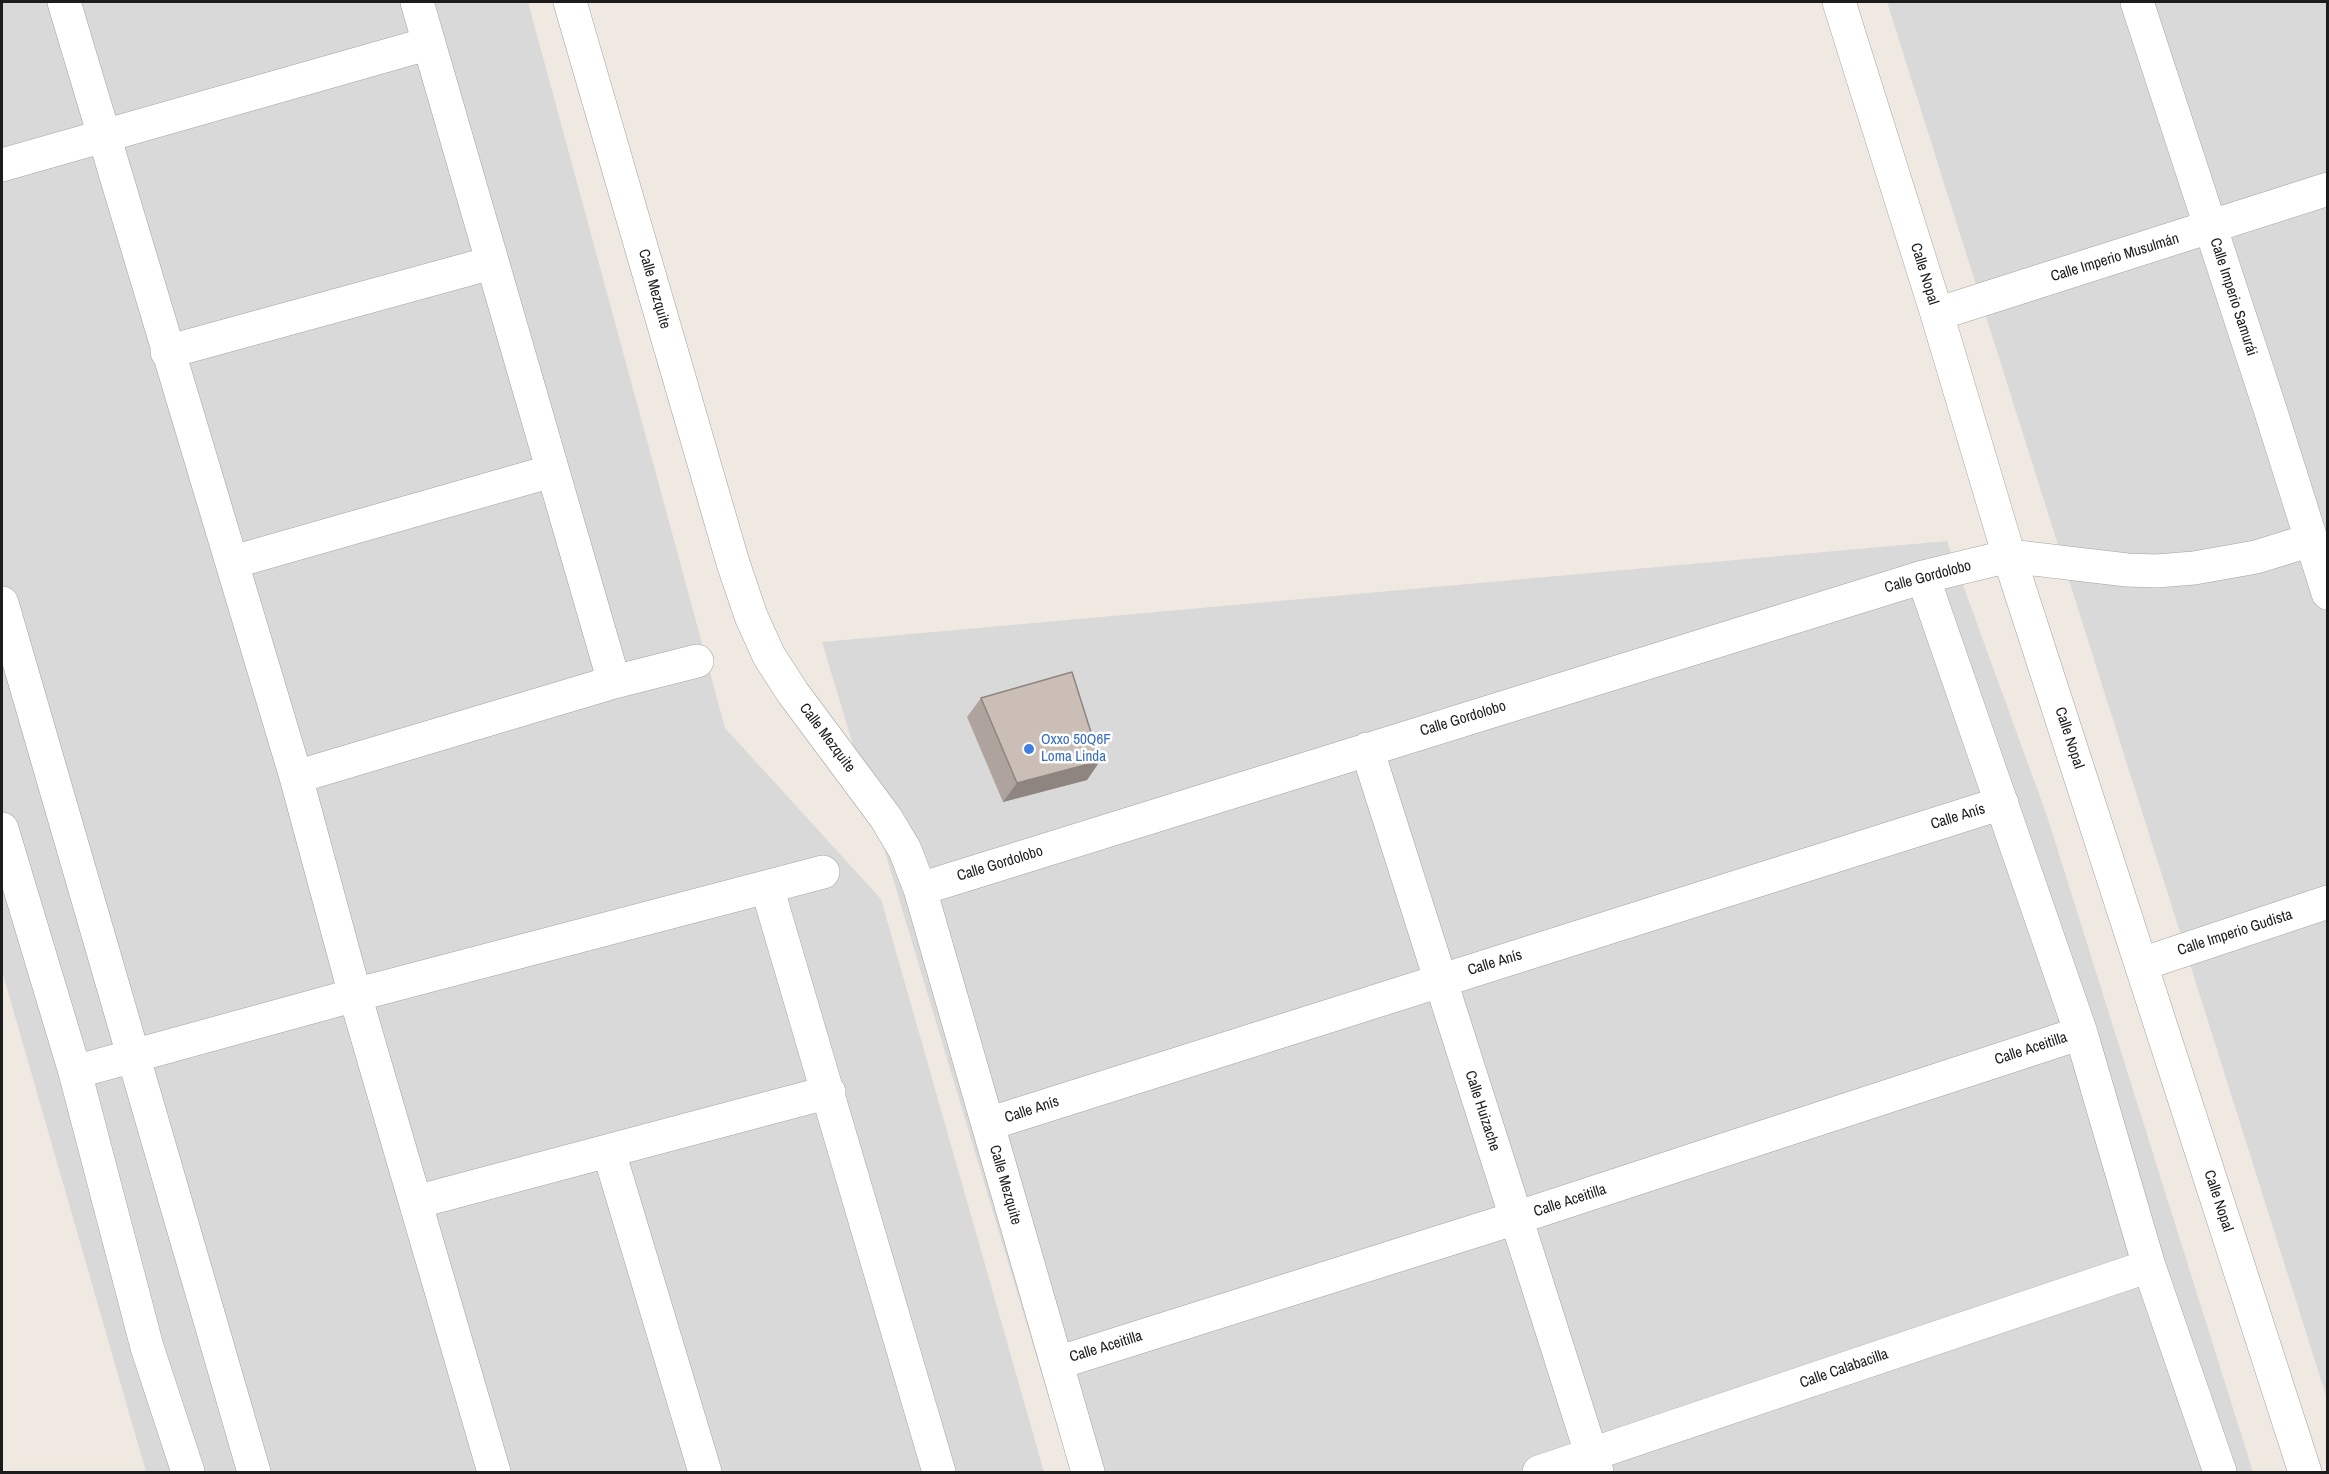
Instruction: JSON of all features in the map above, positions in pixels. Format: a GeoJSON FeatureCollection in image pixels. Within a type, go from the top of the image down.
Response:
{"type":"FeatureCollection","features":[{"type":"Feature","properties":{"kind":"street"},"geometry":{"type":"LineString","coordinates":[[64,2],[296,777],[355,995],[494,1473]]}},
{"type":"Feature","properties":{"kind":"street"},"geometry":{"type":"LineString","coordinates":[[417,2],[427,44],[614,682]]}},
{"type":"Feature","properties":{"kind":"street","name":"Calle Mezquite"},"geometry":{"type":"LineString","coordinates":[[570,2],[733,562],[751,616],[769,656],[793,693],[886,818],[905,850],[920,889],[1088,1473]]}},
{"type":"Feature","properties":{"kind":"street","name":"Calle Nopal"},"geometry":{"type":"LineString","coordinates":[[1839,2],[1937,314],[2009,556],[2305,1473]]}},
{"type":"Feature","properties":{"kind":"street","name":"Calle Imperio Samurái"},"geometry":{"type":"LineString","coordinates":[[2137,2],[2328,593]]}},
{"type":"Feature","properties":{"kind":"street"},"geometry":{"type":"LineString","coordinates":[[2,165],[427,44]]}},
{"type":"Feature","properties":{"kind":"street","name":"Calle Imperio Musulmán"},"geometry":{"type":"LineString","coordinates":[[1937,314],[2328,189]]}},
{"type":"Feature","properties":{"kind":"street"},"geometry":{"type":"LineString","coordinates":[[167,352],[491,263]]}},
{"type":"Feature","properties":{"kind":"street"},"geometry":{"type":"LineString","coordinates":[[233,562],[552,471]]}},
{"type":"Feature","properties":{"kind":"street"},"geometry":{"type":"LineString","coordinates":[[2009,556],[2127,570],[2157,571],[2225,564],[2311,540]]}},
{"type":"Feature","properties":{"kind":"street","name":"Calle Gordolobo"},"geometry":{"type":"LineString","coordinates":[[920,889],[1923,577],[2009,556]]}},
{"type":"Feature","properties":{"kind":"street"},"geometry":{"type":"LineString","coordinates":[[1923,577],[2081,1033],[2148,1266],[2220,1473]]}},
{"type":"Feature","properties":{"kind":"street"},"geometry":{"type":"LineString","coordinates":[[2,603],[254,1473]]}},
{"type":"Feature","properties":{"kind":"street"},"geometry":{"type":"LineString","coordinates":[[296,777],[614,682],[697,661]]}},
{"type":"Feature","properties":{"kind":"street","name":"Calle Huizache"},"geometry":{"type":"LineString","coordinates":[[1367,749],[1594,1464]]}},
{"type":"Feature","properties":{"kind":"street","name":"Calle Anís"},"geometry":{"type":"LineString","coordinates":[[988,1124],[2002,803]]}},
{"type":"Feature","properties":{"kind":"street"},"geometry":{"type":"LineString","coordinates":[[2,829],[75,1072],[147,1347],[188,1473]]}},
{"type":"Feature","properties":{"kind":"street"},"geometry":{"type":"LineString","coordinates":[[75,1072],[355,995],[823,872]]}},
{"type":"Feature","properties":{"kind":"street"},"geometry":{"type":"LineString","coordinates":[[767,887],[939,1473]]}},
{"type":"Feature","properties":{"kind":"street","name":"Calle Imperio Gudista"},"geometry":{"type":"LineString","coordinates":[[2142,963],[2328,902]]}},
{"type":"Feature","properties":{"kind":"street","name":"Calle Aceitilla"},"geometry":{"type":"LineString","coordinates":[[1057,1363],[1516,1218],[2081,1033]]}},
{"type":"Feature","properties":{"kind":"street"},"geometry":{"type":"LineString","coordinates":[[416,1202],[829,1092]]}},
{"type":"Feature","properties":{"kind":"street"},"geometry":{"type":"LineString","coordinates":[[609,1152],[705,1473]]}},
{"type":"Feature","properties":{"kind":"street","name":"Calle Calabacilla"},"geometry":{"type":"LineString","coordinates":[[1539,1473],[1594,1464],[2148,1266]]}},
{"type":"Feature","properties":{"kind":"shaded area"},"geometry":{"type":"Polygon","coordinates":[[[2,2],[528,2],[725,728],[881,899],[1044,1472],[146,1472],[2,971],[2,2]]]}},
{"type":"Feature","properties":{"kind":"shaded area"},"geometry":{"type":"Polygon","coordinates":[[[1887,2],[2327,2],[2327,1399],[1995,345],[1887,2]]]}},
{"type":"Feature","properties":{"kind":"shaded area"},"geometry":{"type":"Polygon","coordinates":[[[1947,541],[2047,816],[2253,1472],[1071,1472],[822,642],[1947,541]]]}},
{"type":"Feature","properties":{"kind":"building","name":"Oxxo 50Q6F Loma Linda"},"geometry":{"type":"Polygon","coordinates":[[[1072,672],[1100,761],[1017,783],[981,698],[1072,672]]]}},
{"type":"Feature","properties":{"kind":"place","name":"Oxxo 50Q6F Loma Linda"},"geometry":{"type":"Point","coordinates":[1029,749]}}]}
